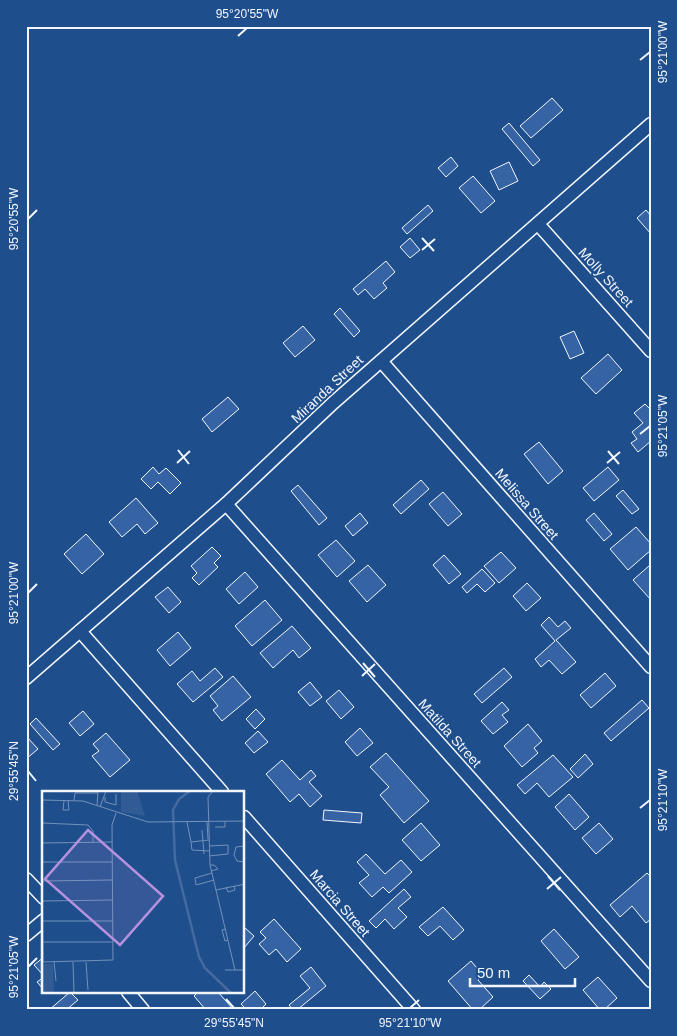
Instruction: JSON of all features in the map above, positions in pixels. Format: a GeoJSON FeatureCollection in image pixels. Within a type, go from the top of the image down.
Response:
{"type":"FeatureCollection","features":[{"type":"Feature","properties":{"kind":"street","name":"Miranda Street"},"geometry":{"type":"LineString","coordinates":[[26,678],[226,504],[380,361],[651,124]]}},
{"type":"Feature","properties":{"kind":"street","name":"Molly Street"},"geometry":{"type":"LineString","coordinates":[[538,224],[651,351]]}},
{"type":"Feature","properties":{"kind":"street","name":"Melissa Street"},"geometry":{"type":"LineString","coordinates":[[380,361],[651,667]]}},
{"type":"Feature","properties":{"kind":"street","name":"Matilda Street"},"geometry":{"type":"LineString","coordinates":[[226,504],[651,981]]}},
{"type":"Feature","properties":{"kind":"street"},"geometry":{"type":"LineString","coordinates":[[80,631],[221,791]]}},
{"type":"Feature","properties":{"kind":"street","name":"Marcia Street"},"geometry":{"type":"LineString","coordinates":[[245,817],[414,1010]]}},
{"type":"Feature","properties":{"kind":"street"},"geometry":{"type":"LineString","coordinates":[[26,879],[42,896]]}},
{"type":"Feature","properties":{"kind":"street"},"geometry":{"type":"LineString","coordinates":[[26,935],[42,922]]}},
{"type":"Feature","properties":{"kind":"street"},"geometry":{"type":"LineString","coordinates":[[130,994],[143,1010]]}},
{"type":"Feature","properties":{"kind":"building"},"geometry":{"type":"Polygon","coordinates":[[[552,98],[563,110],[531,138],[520,126],[552,98]]]}},
{"type":"Feature","properties":{"kind":"building"},"geometry":{"type":"Polygon","coordinates":[[[509,123],[540,160],[533,166],[502,129],[509,123]]]}},
{"type":"Feature","properties":{"kind":"building"},"geometry":{"type":"Polygon","coordinates":[[[451,157],[458,166],[446,177],[438,168],[451,157]]]}},
{"type":"Feature","properties":{"kind":"building"},"geometry":{"type":"Polygon","coordinates":[[[509,162],[518,181],[499,190],[490,171],[509,162]]]}},
{"type":"Feature","properties":{"kind":"building"},"geometry":{"type":"Polygon","coordinates":[[[473,176],[495,201],[481,213],[459,188],[473,176]]]}},
{"type":"Feature","properties":{"kind":"building"},"geometry":{"type":"Polygon","coordinates":[[[428,205],[433,211],[407,234],[402,228],[428,205]]]}},
{"type":"Feature","properties":{"kind":"building"},"geometry":{"type":"Polygon","coordinates":[[[646,210],[651,216],[651,234],[637,218],[646,210]]]}},
{"type":"Feature","properties":{"kind":"building"},"geometry":{"type":"Polygon","coordinates":[[[410,238],[420,250],[410,258],[400,247],[410,238]]]}},
{"type":"Feature","properties":{"kind":"building"},"geometry":{"type":"Polygon","coordinates":[[[386,261],[395,272],[383,283],[387,288],[374,299],[365,289],[358,295],[353,289],[386,261]]]}},
{"type":"Feature","properties":{"kind":"building"},"geometry":{"type":"Polygon","coordinates":[[[340,308],[360,331],[354,337],[334,314],[340,308]]]}},
{"type":"Feature","properties":{"kind":"building"},"geometry":{"type":"Polygon","coordinates":[[[303,326],[315,340],[295,357],[283,343],[303,326]]]}},
{"type":"Feature","properties":{"kind":"building"},"geometry":{"type":"Polygon","coordinates":[[[574,331],[584,353],[570,359],[560,337],[574,331]]]}},
{"type":"Feature","properties":{"kind":"building"},"geometry":{"type":"Polygon","coordinates":[[[608,354],[622,370],[596,394],[581,378],[608,354]]]}},
{"type":"Feature","properties":{"kind":"building"},"geometry":{"type":"Polygon","coordinates":[[[228,397],[239,409],[212,432],[202,419],[228,397]]]}},
{"type":"Feature","properties":{"kind":"building"},"geometry":{"type":"Polygon","coordinates":[[[645,404],[651,410],[651,441],[638,452],[631,443],[637,439],[632,432],[643,423],[634,413],[645,404]]]}},
{"type":"Feature","properties":{"kind":"building"},"geometry":{"type":"Polygon","coordinates":[[[539,442],[563,471],[548,484],[524,454],[539,442]]]}},
{"type":"Feature","properties":{"kind":"building"},"geometry":{"type":"Polygon","coordinates":[[[153,467],[159,474],[166,468],[181,483],[170,494],[158,482],[151,489],[141,479],[153,467]]]}},
{"type":"Feature","properties":{"kind":"building"},"geometry":{"type":"Polygon","coordinates":[[[608,467],[619,480],[594,501],[583,488],[608,467]]]}},
{"type":"Feature","properties":{"kind":"building"},"geometry":{"type":"Polygon","coordinates":[[[421,480],[429,489],[401,514],[393,505],[421,480]]]}},
{"type":"Feature","properties":{"kind":"building"},"geometry":{"type":"Polygon","coordinates":[[[298,485],[327,518],[319,525],[291,491],[298,485]]]}},
{"type":"Feature","properties":{"kind":"building"},"geometry":{"type":"Polygon","coordinates":[[[623,490],[639,509],[632,514],[616,496],[623,490]]]}},
{"type":"Feature","properties":{"kind":"building"},"geometry":{"type":"Polygon","coordinates":[[[443,492],[462,514],[448,526],[429,504],[443,492]]]}},
{"type":"Feature","properties":{"kind":"building"},"geometry":{"type":"Polygon","coordinates":[[[136,498],[158,523],[145,534],[137,524],[122,537],[109,522],[136,498]]]}},
{"type":"Feature","properties":{"kind":"building"},"geometry":{"type":"Polygon","coordinates":[[[360,513],[368,523],[353,536],[345,526],[360,513]]]}},
{"type":"Feature","properties":{"kind":"building"},"geometry":{"type":"Polygon","coordinates":[[[594,513],[612,534],[604,541],[586,520],[594,513]]]}},
{"type":"Feature","properties":{"kind":"building"},"geometry":{"type":"Polygon","coordinates":[[[636,527],[651,544],[651,550],[628,570],[610,549],[636,527]]]}},
{"type":"Feature","properties":{"kind":"building"},"geometry":{"type":"Polygon","coordinates":[[[86,534],[104,554],[82,574],[64,554],[86,534]]]}},
{"type":"Feature","properties":{"kind":"building"},"geometry":{"type":"Polygon","coordinates":[[[336,540],[355,561],[337,577],[318,555],[336,540]]]}},
{"type":"Feature","properties":{"kind":"building"},"geometry":{"type":"Polygon","coordinates":[[[212,547],[221,556],[214,563],[218,567],[199,585],[192,578],[197,573],[191,566],[212,547]]]}},
{"type":"Feature","properties":{"kind":"building"},"geometry":{"type":"Polygon","coordinates":[[[501,552],[516,568],[499,583],[484,566],[501,552]]]}},
{"type":"Feature","properties":{"kind":"building"},"geometry":{"type":"Polygon","coordinates":[[[444,555],[461,574],[449,584],[433,565],[444,555]]]}},
{"type":"Feature","properties":{"kind":"building"},"geometry":{"type":"Polygon","coordinates":[[[368,565],[386,585],[367,602],[349,581],[368,565]]]}},
{"type":"Feature","properties":{"kind":"building"},"geometry":{"type":"Polygon","coordinates":[[[651,565],[651,600],[633,580],[651,565]]]}},
{"type":"Feature","properties":{"kind":"building"},"geometry":{"type":"Polygon","coordinates":[[[482,569],[495,583],[485,592],[477,584],[467,593],[462,587],[482,569]]]}},
{"type":"Feature","properties":{"kind":"building"},"geometry":{"type":"Polygon","coordinates":[[[245,572],[258,587],[239,604],[226,589],[245,572]]]}},
{"type":"Feature","properties":{"kind":"building"},"geometry":{"type":"Polygon","coordinates":[[[527,583],[541,598],[526,611],[513,596],[527,583]]]}},
{"type":"Feature","properties":{"kind":"building"},"geometry":{"type":"Polygon","coordinates":[[[168,587],[181,602],[169,613],[155,597],[168,587]]]}},
{"type":"Feature","properties":{"kind":"building"},"geometry":{"type":"Polygon","coordinates":[[[265,600],[282,620],[252,646],[235,626],[265,600]]]}},
{"type":"Feature","properties":{"kind":"building"},"geometry":{"type":"Polygon","coordinates":[[[549,617],[558,627],[565,621],[571,628],[556,640],[576,662],[562,674],[549,660],[541,667],[535,659],[555,641],[541,625],[549,617]]]}},
{"type":"Feature","properties":{"kind":"building"},"geometry":{"type":"Polygon","coordinates":[[[292,626],[311,648],[299,658],[293,650],[273,668],[260,653],[292,626]]]}},
{"type":"Feature","properties":{"kind":"building"},"geometry":{"type":"Polygon","coordinates":[[[178,632],[191,648],[170,666],[157,650],[178,632]]]}},
{"type":"Feature","properties":{"kind":"building"},"geometry":{"type":"Polygon","coordinates":[[[215,668],[223,677],[193,702],[177,684],[192,671],[200,681],[215,668]]]}},
{"type":"Feature","properties":{"kind":"building"},"geometry":{"type":"Polygon","coordinates":[[[504,668],[512,677],[482,703],[474,694],[504,668]]]}},
{"type":"Feature","properties":{"kind":"building"},"geometry":{"type":"Polygon","coordinates":[[[605,673],[616,686],[591,708],[580,695],[605,673]]]}},
{"type":"Feature","properties":{"kind":"building"},"geometry":{"type":"Polygon","coordinates":[[[233,676],[251,697],[222,721],[213,710],[218,706],[210,696],[233,676]]]}},
{"type":"Feature","properties":{"kind":"building"},"geometry":{"type":"Polygon","coordinates":[[[310,682],[322,697],[310,706],[298,692],[310,682]]]}},
{"type":"Feature","properties":{"kind":"building"},"geometry":{"type":"Polygon","coordinates":[[[339,690],[354,707],[341,719],[326,701],[339,690]]]}},
{"type":"Feature","properties":{"kind":"building"},"geometry":{"type":"Polygon","coordinates":[[[642,700],[649,708],[611,741],[604,733],[642,700]]]}},
{"type":"Feature","properties":{"kind":"building"},"geometry":{"type":"Polygon","coordinates":[[[502,702],[509,710],[502,715],[508,722],[493,734],[481,721],[502,702]]]}},
{"type":"Feature","properties":{"kind":"building"},"geometry":{"type":"Polygon","coordinates":[[[256,709],[265,719],[255,729],[246,719],[256,709]]]}},
{"type":"Feature","properties":{"kind":"building"},"geometry":{"type":"Polygon","coordinates":[[[83,711],[94,724],[80,736],[69,723],[83,711]]]}},
{"type":"Feature","properties":{"kind":"building"},"geometry":{"type":"Polygon","coordinates":[[[36,718],[60,744],[53,750],[30,724],[36,718]]]}},
{"type":"Feature","properties":{"kind":"building"},"geometry":{"type":"Polygon","coordinates":[[[528,724],[542,741],[534,748],[538,753],[522,767],[504,746],[528,724]]]}},
{"type":"Feature","properties":{"kind":"building"},"geometry":{"type":"Polygon","coordinates":[[[360,728],[373,743],[357,756],[345,742],[360,728]]]}},
{"type":"Feature","properties":{"kind":"building"},"geometry":{"type":"Polygon","coordinates":[[[258,731],[268,742],[254,753],[245,743],[258,731]]]}},
{"type":"Feature","properties":{"kind":"building"},"geometry":{"type":"Polygon","coordinates":[[[106,733],[130,760],[110,777],[92,756],[99,751],[93,744],[106,733]]]}},
{"type":"Feature","properties":{"kind":"building"},"geometry":{"type":"Polygon","coordinates":[[[26,736],[38,749],[26,759],[26,736]]]}},
{"type":"Feature","properties":{"kind":"building"},"geometry":{"type":"Polygon","coordinates":[[[386,753],[429,801],[404,823],[380,795],[389,787],[370,767],[386,753]]]}},
{"type":"Feature","properties":{"kind":"building"},"geometry":{"type":"Polygon","coordinates":[[[585,754],[593,764],[578,778],[570,769],[585,754]]]}},
{"type":"Feature","properties":{"kind":"building"},"geometry":{"type":"Polygon","coordinates":[[[553,755],[573,777],[549,797],[537,783],[525,794],[517,785],[553,755]]]}},
{"type":"Feature","properties":{"kind":"building"},"geometry":{"type":"Polygon","coordinates":[[[282,760],[300,780],[311,770],[316,776],[309,782],[322,796],[310,807],[299,794],[290,802],[266,774],[282,760]]]}},
{"type":"Feature","properties":{"kind":"building"},"geometry":{"type":"Polygon","coordinates":[[[569,794],[589,817],[575,830],[555,807],[569,794]]]}},
{"type":"Feature","properties":{"kind":"building"},"geometry":{"type":"Polygon","coordinates":[[[324,810],[362,813],[361,823],[323,820],[324,810]]]}},
{"type":"Feature","properties":{"kind":"building"},"geometry":{"type":"Polygon","coordinates":[[[421,823],[440,845],[421,861],[402,840],[421,823]]]}},
{"type":"Feature","properties":{"kind":"building"},"geometry":{"type":"Polygon","coordinates":[[[599,823],[613,839],[596,854],[582,838],[599,823]]]}},
{"type":"Feature","properties":{"kind":"building"},"geometry":{"type":"Polygon","coordinates":[[[366,854],[385,874],[401,860],[412,872],[389,893],[383,887],[372,897],[359,883],[369,875],[357,862],[366,854]]]}},
{"type":"Feature","properties":{"kind":"building"},"geometry":{"type":"Polygon","coordinates":[[[647,873],[651,877],[651,919],[646,923],[632,906],[620,917],[610,905],[647,873]]]}},
{"type":"Feature","properties":{"kind":"building"},"geometry":{"type":"Polygon","coordinates":[[[404,889],[411,897],[398,908],[407,917],[394,929],[385,919],[376,928],[369,921],[404,889]]]}},
{"type":"Feature","properties":{"kind":"building"},"geometry":{"type":"Polygon","coordinates":[[[443,907],[464,930],[453,940],[440,926],[428,936],[419,927],[443,907]]]}},
{"type":"Feature","properties":{"kind":"building"},"geometry":{"type":"Polygon","coordinates":[[[274,919],[301,949],[287,962],[276,949],[269,955],[259,944],[266,938],[260,932],[274,919]]]}},
{"type":"Feature","properties":{"kind":"building"},"geometry":{"type":"Polygon","coordinates":[[[245,928],[254,936],[245,947],[245,928]]]}},
{"type":"Feature","properties":{"kind":"building"},"geometry":{"type":"Polygon","coordinates":[[[554,929],[579,957],[565,969],[541,941],[554,929]]]}},
{"type":"Feature","properties":{"kind":"building"},"geometry":{"type":"Polygon","coordinates":[[[42,959],[42,974],[34,965],[42,959]]]}},
{"type":"Feature","properties":{"kind":"building"},"geometry":{"type":"Polygon","coordinates":[[[471,961],[483,975],[478,980],[493,997],[479,1010],[473,1010],[448,981],[471,961]]]}},
{"type":"Feature","properties":{"kind":"building"},"geometry":{"type":"Polygon","coordinates":[[[311,967],[326,986],[297,1010],[293,1010],[289,1005],[310,988],[300,976],[311,967]]]}},
{"type":"Feature","properties":{"kind":"building"},"geometry":{"type":"Polygon","coordinates":[[[529,975],[540,987],[544,982],[551,989],[540,999],[523,981],[529,975]]]}},
{"type":"Feature","properties":{"kind":"building"},"geometry":{"type":"Polygon","coordinates":[[[598,977],[617,998],[604,1010],[600,1010],[583,990],[598,977]]]}},
{"type":"Feature","properties":{"kind":"building"},"geometry":{"type":"Polygon","coordinates":[[[42,978],[42,988],[37,982],[42,978]]]}},
{"type":"Feature","properties":{"kind":"building"},"geometry":{"type":"Polygon","coordinates":[[[255,991],[266,1004],[260,1010],[247,1010],[241,1004],[255,991]]]}},
{"type":"Feature","properties":{"kind":"building"},"geometry":{"type":"Polygon","coordinates":[[[68,994],[72,994],[78,1000],[66,1010],[49,1010],[68,994]]]}},
{"type":"Feature","properties":{"kind":"building"},"geometry":{"type":"Polygon","coordinates":[[[196,994],[220,994],[233,1009],[206,1010],[194,996],[196,994]]]}}]}
